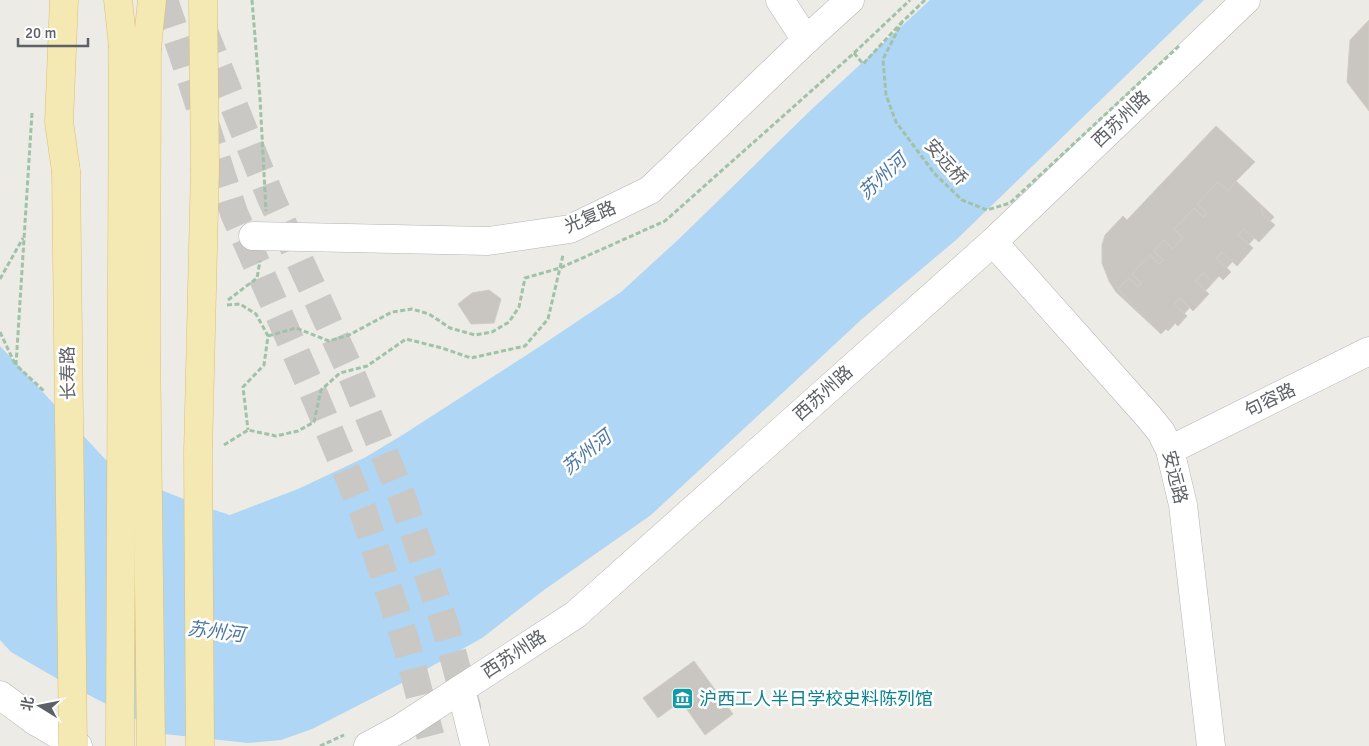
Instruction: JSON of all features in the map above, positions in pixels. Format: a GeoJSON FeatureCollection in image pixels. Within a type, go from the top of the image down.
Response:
{"type":"FeatureCollection","features":[{"type":"Feature","properties":{"kind":"main road","name":"长寿路"},"geometry":{"type":"LineString","coordinates":[[64,0],[59,122],[66,171],[73,746]]}},
{"type":"Feature","properties":{"kind":"main road"},"geometry":{"type":"LineString","coordinates":[[118,0],[135,47],[146,341],[148,680],[151,746]]}},
{"type":"Feature","properties":{"kind":"main road"},"geometry":{"type":"LineString","coordinates":[[120,746],[135,47],[152,0]]}},
{"type":"Feature","properties":{"kind":"main road"},"geometry":{"type":"LineString","coordinates":[[200,746],[198,454],[205,168],[203,0]]}},
{"type":"Feature","properties":{"kind":"street"},"geometry":{"type":"LineString","coordinates":[[780,0],[806,40]]}},
{"type":"Feature","properties":{"kind":"street","name":"光复路"},"geometry":{"type":"LineString","coordinates":[[253,236],[488,241],[570,229],[650,190],[850,0]]}},
{"type":"Feature","properties":{"kind":"street","name":"西苏州路"},"geometry":{"type":"LineString","coordinates":[[368,746],[401,728],[575,615],[992,242],[1246,0]]}},
{"type":"Feature","properties":{"kind":"street","name":"安远路"},"geometry":{"type":"LineString","coordinates":[[992,242],[1148,416],[1161,432],[1170,450],[1183,505],[1211,746]]}},
{"type":"Feature","properties":{"kind":"street","name":"句容路"},"geometry":{"type":"LineString","coordinates":[[1170,450],[1369,351]]}},
{"type":"Feature","properties":{"kind":"street"},"geometry":{"type":"LineString","coordinates":[[461,689],[475,746]]}},
{"type":"Feature","properties":{"kind":"street"},"geometry":{"type":"LineString","coordinates":[[0,695],[36,721],[78,746]]}},
{"type":"Feature","properties":{"kind":"path"},"geometry":{"type":"LineString","coordinates":[[268,336],[296,328],[329,341],[350,335],[392,312],[412,309],[429,314],[450,328],[475,335],[492,332],[508,322],[519,307],[525,278],[560,268],[665,220],[854,53],[910,0]]}},
{"type":"Feature","properties":{"kind":"path","name":"安远桥"},"geometry":{"type":"LineString","coordinates":[[925,0],[902,22],[883,59],[886,95],[896,122],[934,173],[962,200],[987,210],[1010,203],[1179,46]]}},
{"type":"Feature","properties":{"kind":"path"},"geometry":{"type":"LineString","coordinates":[[854,53],[864,64],[902,22]]}},
{"type":"Feature","properties":{"kind":"path"},"geometry":{"type":"LineString","coordinates":[[248,430],[276,436],[298,431],[314,422],[321,390],[340,373],[366,366],[406,339],[471,358],[525,346],[548,319],[570,229]]}},
{"type":"Feature","properties":{"kind":"path"},"geometry":{"type":"LineString","coordinates":[[0,279],[24,237]]}},
{"type":"Feature","properties":{"kind":"path"},"geometry":{"type":"LineString","coordinates":[[0,332],[16,365]]}},
{"type":"Feature","properties":{"kind":"water","name":"苏州河"},"geometry":{"type":"Polygon","coordinates":[[[930,0],[1204,0],[956,240],[862,319],[651,515],[544,590],[482,638],[400,684],[312,729],[281,740],[248,743],[164,734],[56,678],[11,652],[0,640],[0,346],[118,473],[199,505],[230,515],[298,489],[366,457],[539,347],[621,292],[680,238],[812,109],[930,0]]]}},
{"type":"Feature","properties":{"kind":"building"},"geometry":{"type":"Polygon","coordinates":[[[1369,20],[1369,111],[1347,82],[1350,40],[1369,20]]]}},
{"type":"Feature","properties":{"kind":"building"},"geometry":{"type":"Polygon","coordinates":[[[1216,126],[1255,162],[1236,181],[1274,217],[1168,331],[1166,329],[1161,334],[1116,292],[1109,281],[1102,263],[1102,245],[1105,235],[1123,216],[1127,220],[1216,126]]]}},
{"type":"Feature","properties":{"kind":"building"},"geometry":{"type":"Polygon","coordinates":[[[1236,181],[1262,206],[1262,214],[1275,225],[1259,242],[1244,229],[1238,235],[1253,248],[1237,266],[1222,252],[1216,258],[1231,272],[1223,280],[1219,276],[1213,282],[1203,273],[1195,281],[1209,294],[1193,311],[1180,298],[1174,304],[1187,316],[1178,326],[1175,323],[1168,331],[1166,329],[1161,334],[1118,289],[1129,278],[1138,287],[1141,283],[1132,274],[1150,255],[1159,264],[1163,260],[1154,251],[1164,240],[1173,249],[1183,238],[1174,229],[1194,208],[1203,217],[1207,213],[1197,204],[1218,182],[1228,191],[1236,181]]]}},
{"type":"Feature","properties":{"kind":"building"},"geometry":{"type":"Polygon","coordinates":[[[489,290],[501,299],[494,323],[471,324],[458,304],[472,293],[489,290]]]}},
{"type":"Feature","properties":{"kind":"building","name":"沪西工人半日学校史料陈列馆"},"geometry":{"type":"Polygon","coordinates":[[[694,661],[733,714],[705,735],[681,701],[658,718],[643,698],[694,661]]]}},
{"type":"Feature","properties":{"kind":"tunnel"},"geometry":{"type":"LineString","coordinates":[[164,0],[234,213],[311,387],[363,511],[406,643],[433,746]]}},
{"type":"Feature","properties":{"kind":"tunnel"},"geometry":{"type":"LineString","coordinates":[[203,29],[271,198],[348,366],[401,494],[445,625],[468,711]]}},
{"type":"Feature","properties":{"kind":"place","name":"沪西工人半日学校史料陈列馆"},"geometry":{"type":"Point","coordinates":[683,699]}}]}
